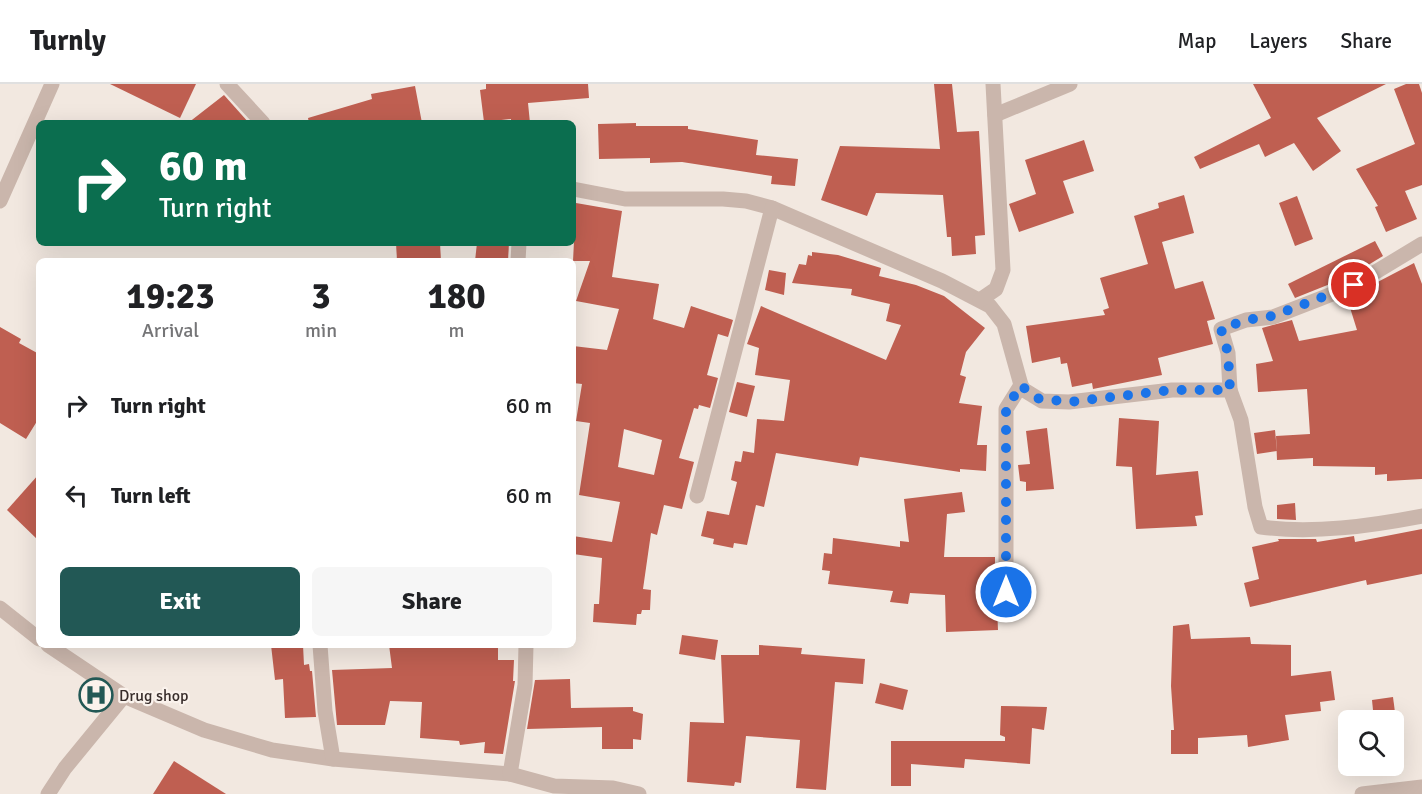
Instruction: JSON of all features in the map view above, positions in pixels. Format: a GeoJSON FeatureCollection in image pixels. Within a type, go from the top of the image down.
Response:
{"type":"FeatureCollection","features":[{"type":"Feature","properties":{"kind":"street"},"geometry":{"type":"LineString","coordinates":[[0,201],[52,84]]}},
{"type":"Feature","properties":{"kind":"street"},"geometry":{"type":"LineString","coordinates":[[227,84],[260,120]]}},
{"type":"Feature","properties":{"kind":"street"},"geometry":{"type":"LineString","coordinates":[[980,300],[996,289],[1003,270],[993,84]]}},
{"type":"Feature","properties":{"kind":"street"},"geometry":{"type":"LineString","coordinates":[[995,115],[1070,84]]}},
{"type":"Feature","properties":{"kind":"street"},"geometry":{"type":"LineString","coordinates":[[576,190],[625,199],[746,201],[771,208],[980,300],[990,306],[1004,324],[1021,385],[1035,398],[1069,402],[1172,390],[1230,390]]}},
{"type":"Feature","properties":{"kind":"street"},"geometry":{"type":"LineString","coordinates":[[697,496],[771,208]]}},
{"type":"Feature","properties":{"kind":"street"},"geometry":{"type":"LineString","coordinates":[[1422,244],[1354,285],[1273,316],[1246,320],[1221,329],[1228,353],[1230,390],[1241,420],[1255,507],[1261,527],[1285,530],[1367,527],[1422,516]]}},
{"type":"Feature","properties":{"kind":"street"},"geometry":{"type":"LineString","coordinates":[[1006,592],[1006,409],[1021,385]]}},
{"type":"Feature","properties":{"kind":"street"},"geometry":{"type":"LineString","coordinates":[[0,608],[36,637]]}},
{"type":"Feature","properties":{"kind":"street"},"geometry":{"type":"LineString","coordinates":[[52,648],[124,696],[204,730],[272,750],[333,759],[510,774],[554,786],[613,788],[639,794]]}},
{"type":"Feature","properties":{"kind":"street"},"geometry":{"type":"LineString","coordinates":[[320,648],[325,711],[333,759]]}},
{"type":"Feature","properties":{"kind":"street"},"geometry":{"type":"LineString","coordinates":[[510,774],[525,685],[526,648]]}},
{"type":"Feature","properties":{"kind":"street"},"geometry":{"type":"LineString","coordinates":[[48,794],[65,768],[124,696]]}},
{"type":"Feature","properties":{"kind":"street"},"geometry":{"type":"LineString","coordinates":[[1362,794],[1422,787]]}},
{"type":"Feature","properties":{"kind":"building"},"geometry":{"type":"Polygon","coordinates":[[[110,84],[196,84],[180,118],[110,84]]]}},
{"type":"Feature","properties":{"kind":"building"},"geometry":{"type":"Polygon","coordinates":[[[486,84],[588,84],[589,98],[528,103],[530,120],[484,120],[480,90],[486,89],[486,84]]]}},
{"type":"Feature","properties":{"kind":"building"},"geometry":{"type":"Polygon","coordinates":[[[934,84],[952,84],[957,132],[979,131],[985,235],[975,236],[976,254],[952,256],[951,237],[947,237],[943,195],[876,193],[867,216],[821,200],[840,146],[940,149],[934,84]]]}},
{"type":"Feature","properties":{"kind":"building"},"geometry":{"type":"Polygon","coordinates":[[[1253,84],[1386,84],[1317,118],[1341,151],[1313,171],[1294,143],[1265,157],[1259,144],[1200,169],[1194,157],[1271,118],[1253,84]]]}},
{"type":"Feature","properties":{"kind":"building"},"geometry":{"type":"Polygon","coordinates":[[[1406,84],[1419,84],[1422,93],[1422,185],[1405,191],[1417,219],[1386,232],[1375,207],[1378,206],[1356,169],[1415,144],[1394,89],[1406,84]]]}},
{"type":"Feature","properties":{"kind":"building"},"geometry":{"type":"Polygon","coordinates":[[[415,86],[421,120],[308,120],[308,118],[372,99],[371,94],[415,86]]]}},
{"type":"Feature","properties":{"kind":"building"},"geometry":{"type":"Polygon","coordinates":[[[224,95],[246,120],[192,120],[224,95]]]}},
{"type":"Feature","properties":{"kind":"building"},"geometry":{"type":"Polygon","coordinates":[[[636,123],[636,126],[688,126],[688,129],[758,140],[756,155],[798,159],[795,186],[771,184],[772,176],[682,162],[650,163],[650,158],[599,159],[598,124],[636,123]]]}},
{"type":"Feature","properties":{"kind":"building"},"geometry":{"type":"Polygon","coordinates":[[[1084,140],[1094,171],[1063,181],[1074,213],[1019,232],[1009,204],[1036,194],[1025,160],[1084,140]]]}},
{"type":"Feature","properties":{"kind":"building"},"geometry":{"type":"Polygon","coordinates":[[[1184,195],[1194,233],[1162,242],[1175,289],[1203,281],[1215,319],[1207,321],[1213,344],[1158,358],[1162,375],[1093,389],[1092,383],[1072,387],[1067,363],[1061,364],[1060,357],[1032,363],[1026,326],[1105,315],[1103,310],[1109,308],[1100,278],[1148,264],[1134,216],[1159,208],[1158,203],[1184,195]]]}},
{"type":"Feature","properties":{"kind":"building"},"geometry":{"type":"Polygon","coordinates":[[[1297,196],[1313,239],[1295,246],[1279,203],[1297,196]]]}},
{"type":"Feature","properties":{"kind":"building"},"geometry":{"type":"Polygon","coordinates":[[[576,203],[622,211],[612,277],[659,284],[653,319],[684,328],[691,306],[733,320],[728,337],[718,334],[707,375],[718,378],[710,408],[699,405],[698,409],[694,408],[679,458],[694,462],[682,509],[664,505],[657,535],[651,533],[643,589],[651,590],[650,610],[642,610],[641,614],[637,614],[636,625],[593,622],[594,604],[599,604],[602,558],[576,554],[576,536],[612,542],[620,502],[579,495],[590,423],[576,421],[582,384],[576,383],[576,346],[607,350],[619,309],[576,301],[590,261],[576,261],[576,258],[573,258],[574,246],[576,246],[576,203]],[[624,429],[618,467],[654,475],[662,440],[624,429]]]}},
{"type":"Feature","properties":{"kind":"building"},"geometry":{"type":"Polygon","coordinates":[[[1375,241],[1383,256],[1350,276],[1295,298],[1288,284],[1375,241]]]}},
{"type":"Feature","properties":{"kind":"building"},"geometry":{"type":"Polygon","coordinates":[[[396,246],[440,246],[441,258],[397,258],[396,246]]]}},
{"type":"Feature","properties":{"kind":"building"},"geometry":{"type":"Polygon","coordinates":[[[477,246],[509,246],[508,258],[475,258],[477,246]]]}},
{"type":"Feature","properties":{"kind":"building"},"geometry":{"type":"Polygon","coordinates":[[[812,252],[838,255],[881,268],[879,276],[916,285],[944,296],[985,328],[966,352],[960,375],[966,377],[959,403],[982,406],[977,445],[987,445],[986,471],[960,469],[960,472],[860,457],[858,466],[776,453],[764,507],[756,505],[747,545],[734,543],[733,548],[713,544],[714,539],[701,536],[707,511],[729,515],[737,482],[731,480],[735,461],[741,462],[743,451],[754,453],[757,419],[784,421],[790,380],[755,375],[759,348],[747,344],[761,306],[886,360],[901,325],[886,321],[890,304],[851,295],[852,289],[792,283],[799,264],[806,265],[808,255],[812,256],[812,252]]]}},
{"type":"Feature","properties":{"kind":"building"},"geometry":{"type":"Polygon","coordinates":[[[1414,263],[1422,284],[1422,479],[1387,481],[1387,474],[1375,475],[1375,467],[1313,466],[1313,458],[1277,460],[1276,436],[1310,434],[1307,389],[1258,392],[1256,364],[1273,361],[1262,328],[1292,320],[1299,341],[1357,330],[1347,298],[1414,263]]]}},
{"type":"Feature","properties":{"kind":"building"},"geometry":{"type":"Polygon","coordinates":[[[769,270],[786,273],[784,295],[765,290],[769,270]]]}},
{"type":"Feature","properties":{"kind":"building"},"geometry":{"type":"Polygon","coordinates":[[[0,327],[21,339],[19,343],[36,352],[36,423],[26,439],[0,423],[0,327]]]}},
{"type":"Feature","properties":{"kind":"building"},"geometry":{"type":"Polygon","coordinates":[[[737,382],[755,386],[747,417],[729,412],[737,382]]]}},
{"type":"Feature","properties":{"kind":"building"},"geometry":{"type":"Polygon","coordinates":[[[1119,418],[1159,421],[1156,475],[1198,471],[1203,515],[1195,516],[1197,526],[1136,529],[1132,467],[1116,466],[1119,418]]]}},
{"type":"Feature","properties":{"kind":"building"},"geometry":{"type":"Polygon","coordinates":[[[1047,428],[1054,489],[1026,491],[1026,482],[1020,481],[1018,465],[1030,464],[1026,431],[1047,428]]]}},
{"type":"Feature","properties":{"kind":"building"},"geometry":{"type":"Polygon","coordinates":[[[1275,430],[1277,451],[1257,454],[1254,433],[1275,430]]]}},
{"type":"Feature","properties":{"kind":"building"},"geometry":{"type":"Polygon","coordinates":[[[36,477],[36,538],[7,510],[36,477]]]}},
{"type":"Feature","properties":{"kind":"building"},"geometry":{"type":"Polygon","coordinates":[[[962,492],[965,512],[947,514],[944,557],[995,557],[995,606],[997,606],[998,630],[946,632],[945,595],[910,593],[908,604],[890,602],[893,591],[828,584],[830,571],[822,570],[824,553],[832,554],[833,538],[900,547],[900,541],[909,542],[904,499],[962,492]]]}},
{"type":"Feature","properties":{"kind":"building"},"geometry":{"type":"Polygon","coordinates":[[[1295,503],[1296,520],[1277,519],[1277,505],[1295,503]]]}},
{"type":"Feature","properties":{"kind":"building"},"geometry":{"type":"Polygon","coordinates":[[[1422,529],[1422,574],[1367,585],[1366,580],[1250,607],[1244,583],[1259,579],[1252,547],[1279,541],[1278,539],[1316,539],[1317,542],[1354,536],[1355,542],[1422,529]]]}},
{"type":"Feature","properties":{"kind":"building"},"geometry":{"type":"Polygon","coordinates":[[[1189,624],[1191,639],[1250,637],[1251,644],[1291,645],[1291,676],[1331,671],[1335,700],[1320,702],[1321,711],[1285,715],[1289,740],[1248,747],[1247,735],[1198,738],[1198,754],[1171,754],[1171,730],[1174,730],[1171,686],[1173,626],[1189,624]]]}},
{"type":"Feature","properties":{"kind":"building"},"geometry":{"type":"Polygon","coordinates":[[[682,635],[718,640],[715,660],[679,654],[682,635]]]}},
{"type":"Feature","properties":{"kind":"building"},"geometry":{"type":"Polygon","coordinates":[[[759,645],[802,648],[801,654],[865,659],[863,684],[835,682],[826,790],[796,788],[800,740],[746,736],[741,783],[735,782],[734,786],[687,782],[690,722],[724,723],[721,655],[759,655],[759,645]]]}},
{"type":"Feature","properties":{"kind":"building"},"geometry":{"type":"Polygon","coordinates":[[[271,648],[303,648],[304,665],[309,664],[310,671],[312,671],[316,717],[285,718],[283,679],[275,680],[271,648]]]}},
{"type":"Feature","properties":{"kind":"building"},"geometry":{"type":"Polygon","coordinates":[[[389,648],[498,648],[498,660],[514,660],[513,681],[515,681],[503,754],[484,753],[485,742],[460,745],[459,741],[420,738],[422,702],[390,701],[385,725],[337,725],[332,670],[392,668],[389,648]]]}},
{"type":"Feature","properties":{"kind":"building"},"geometry":{"type":"Polygon","coordinates":[[[570,679],[571,708],[633,707],[633,711],[643,714],[641,740],[633,739],[633,749],[602,749],[602,727],[527,729],[535,680],[570,679]]]}},
{"type":"Feature","properties":{"kind":"building"},"geometry":{"type":"Polygon","coordinates":[[[880,683],[908,690],[903,710],[875,703],[880,683]]]}},
{"type":"Feature","properties":{"kind":"building"},"geometry":{"type":"Polygon","coordinates":[[[1393,697],[1395,710],[1373,710],[1372,700],[1393,697]]]}},
{"type":"Feature","properties":{"kind":"building"},"geometry":{"type":"Polygon","coordinates":[[[1001,706],[1047,707],[1044,730],[1032,728],[1030,764],[965,759],[964,768],[911,764],[911,786],[891,786],[891,741],[1005,741],[1005,737],[1000,735],[1001,706]]]}},
{"type":"Feature","properties":{"kind":"building"},"geometry":{"type":"Polygon","coordinates":[[[174,761],[226,794],[153,794],[174,761]]]}},
{"type":"Feature","properties":{"kind":"place","name":"Drug shop"},"geometry":{"type":"Point","coordinates":[96,695]}},
{"type":"Feature","properties":{"kind":"route"},"geometry":{"type":"LineString","coordinates":[[1006,592],[1006,409],[1021,385],[1024,390],[1042,401],[1069,402],[1172,390],[1230,390],[1228,353],[1221,329],[1246,320],[1273,316],[1354,285]]}}]}
